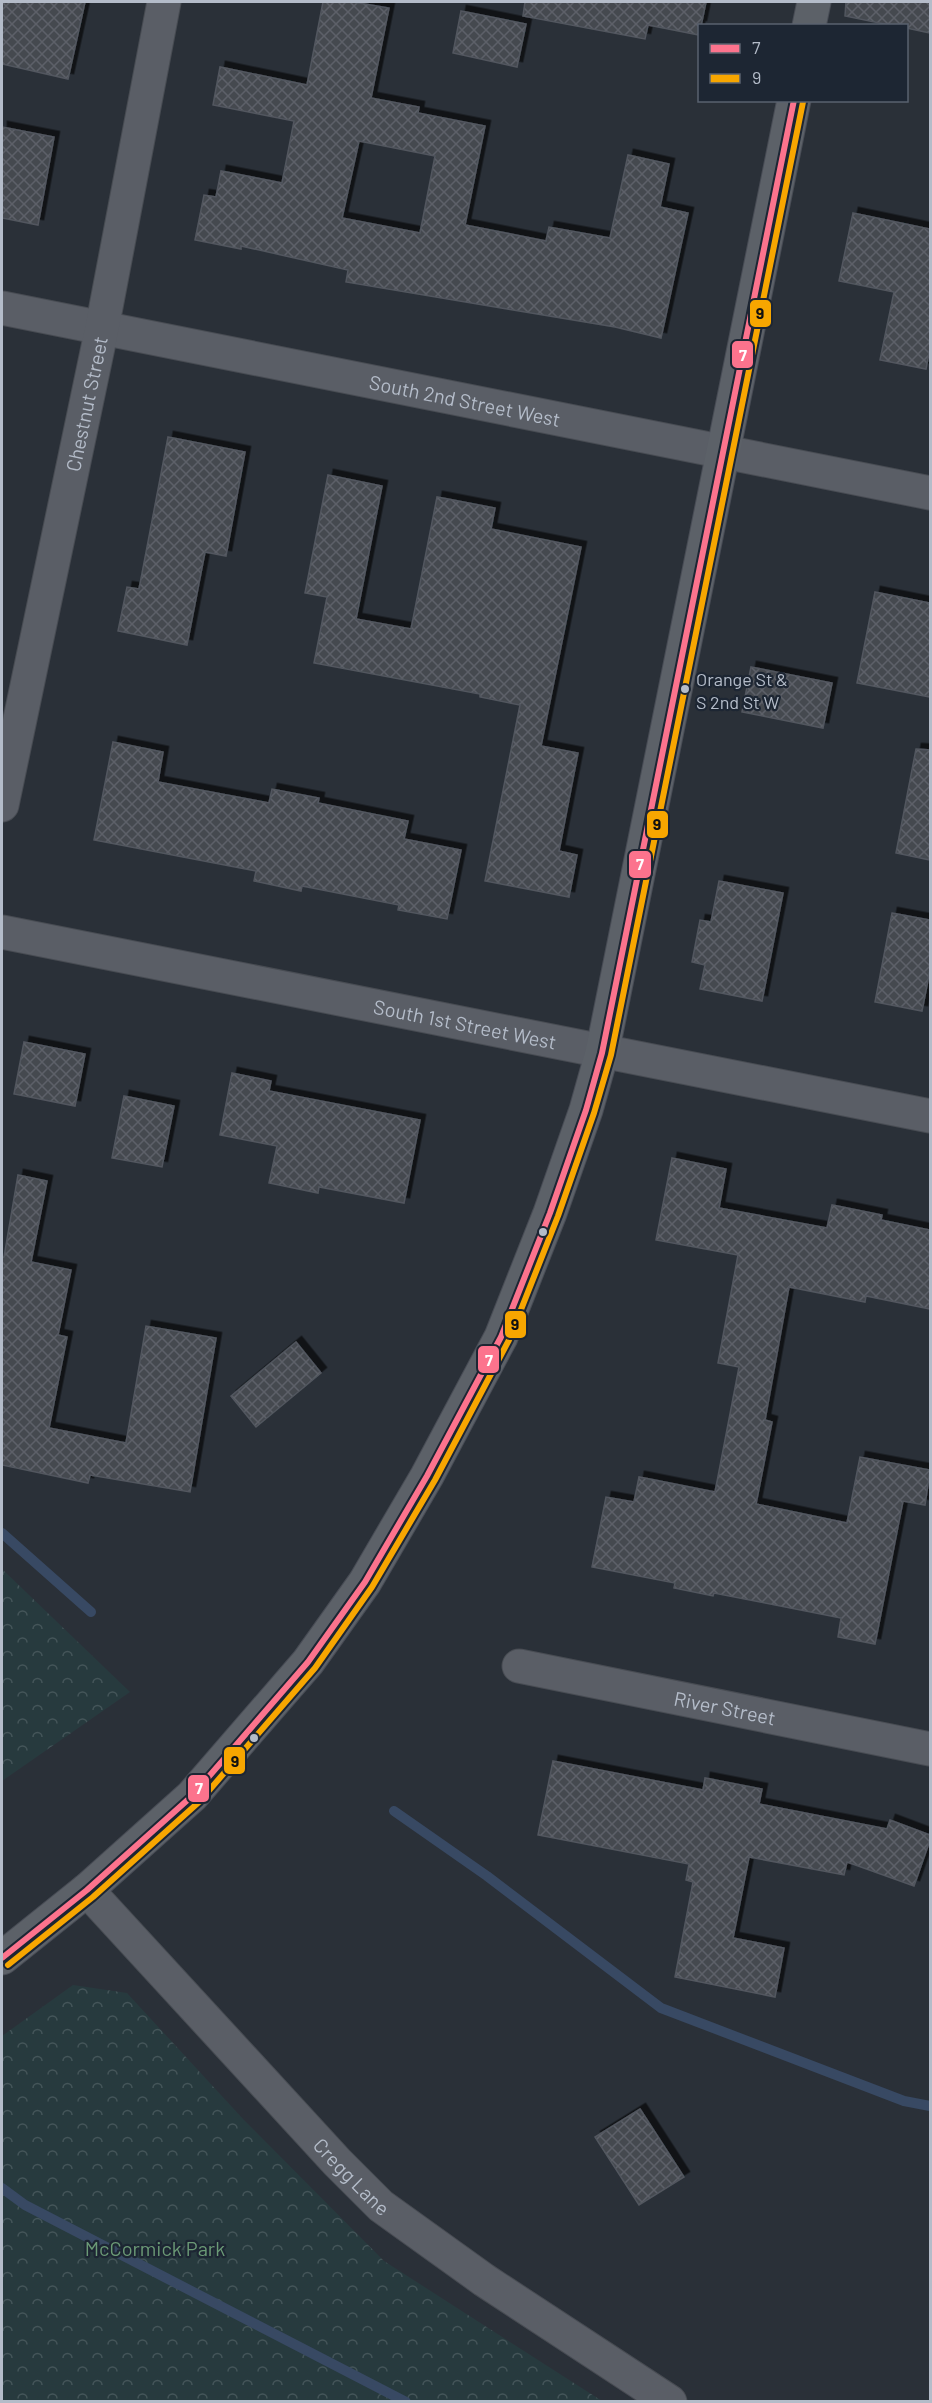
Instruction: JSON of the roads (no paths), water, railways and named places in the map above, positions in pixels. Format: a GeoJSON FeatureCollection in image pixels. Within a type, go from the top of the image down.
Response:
{"type":"FeatureCollection","features":[{"type":"Feature","properties":{"kind":"main road"},"geometry":{"type":"LineString","coordinates":[[809,24],[814,2]]}},
{"type":"Feature","properties":{"kind":"main road"},"geometry":{"type":"LineString","coordinates":[[2,1958],[87,1890],[192,1796],[308,1662],[370,1573],[427,1476],[501,1337],[550,1213],[586,1110],[602,1053],[794,102]]}},
{"type":"Feature","properties":{"kind":"street","name":"Chestnut Street"},"geometry":{"type":"LineString","coordinates":[[2,805],[102,328],[164,2]]}},
{"type":"Feature","properties":{"kind":"street","name":"South 2nd Street West"},"geometry":{"type":"LineString","coordinates":[[2,309],[930,493]]}},
{"type":"Feature","properties":{"kind":"street","name":"South 1st Street West"},"geometry":{"type":"LineString","coordinates":[[2,932],[602,1053],[930,1116]]}},
{"type":"Feature","properties":{"kind":"street","name":"River Street"},"geometry":{"type":"LineString","coordinates":[[519,1666],[930,1749]]}},
{"type":"Feature","properties":{"kind":"street","name":"Cregg Lane"},"geometry":{"type":"LineString","coordinates":[[87,1890],[337,2162],[381,2206],[484,2280],[670,2402]]}},
{"type":"Feature","properties":{"kind":"waterway"},"geometry":{"type":"LineString","coordinates":[[2,1533],[91,1612]]}},
{"type":"Feature","properties":{"kind":"waterway"},"geometry":{"type":"LineString","coordinates":[[394,1811],[487,1876],[661,2008],[904,2101],[930,2106]]}},
{"type":"Feature","properties":{"kind":"waterway"},"geometry":{"type":"LineString","coordinates":[[2,2188],[25,2205],[406,2402]]}},
{"type":"Feature","properties":{"kind":"place","name":"Orange St & S 2nd St W"},"geometry":{"type":"Point","coordinates":[685,689]}},
{"type":"Feature","properties":{"kind":"park label","name":"McCormick Park"},"geometry":{"type":"Point","coordinates":[155,2248]}}]}
